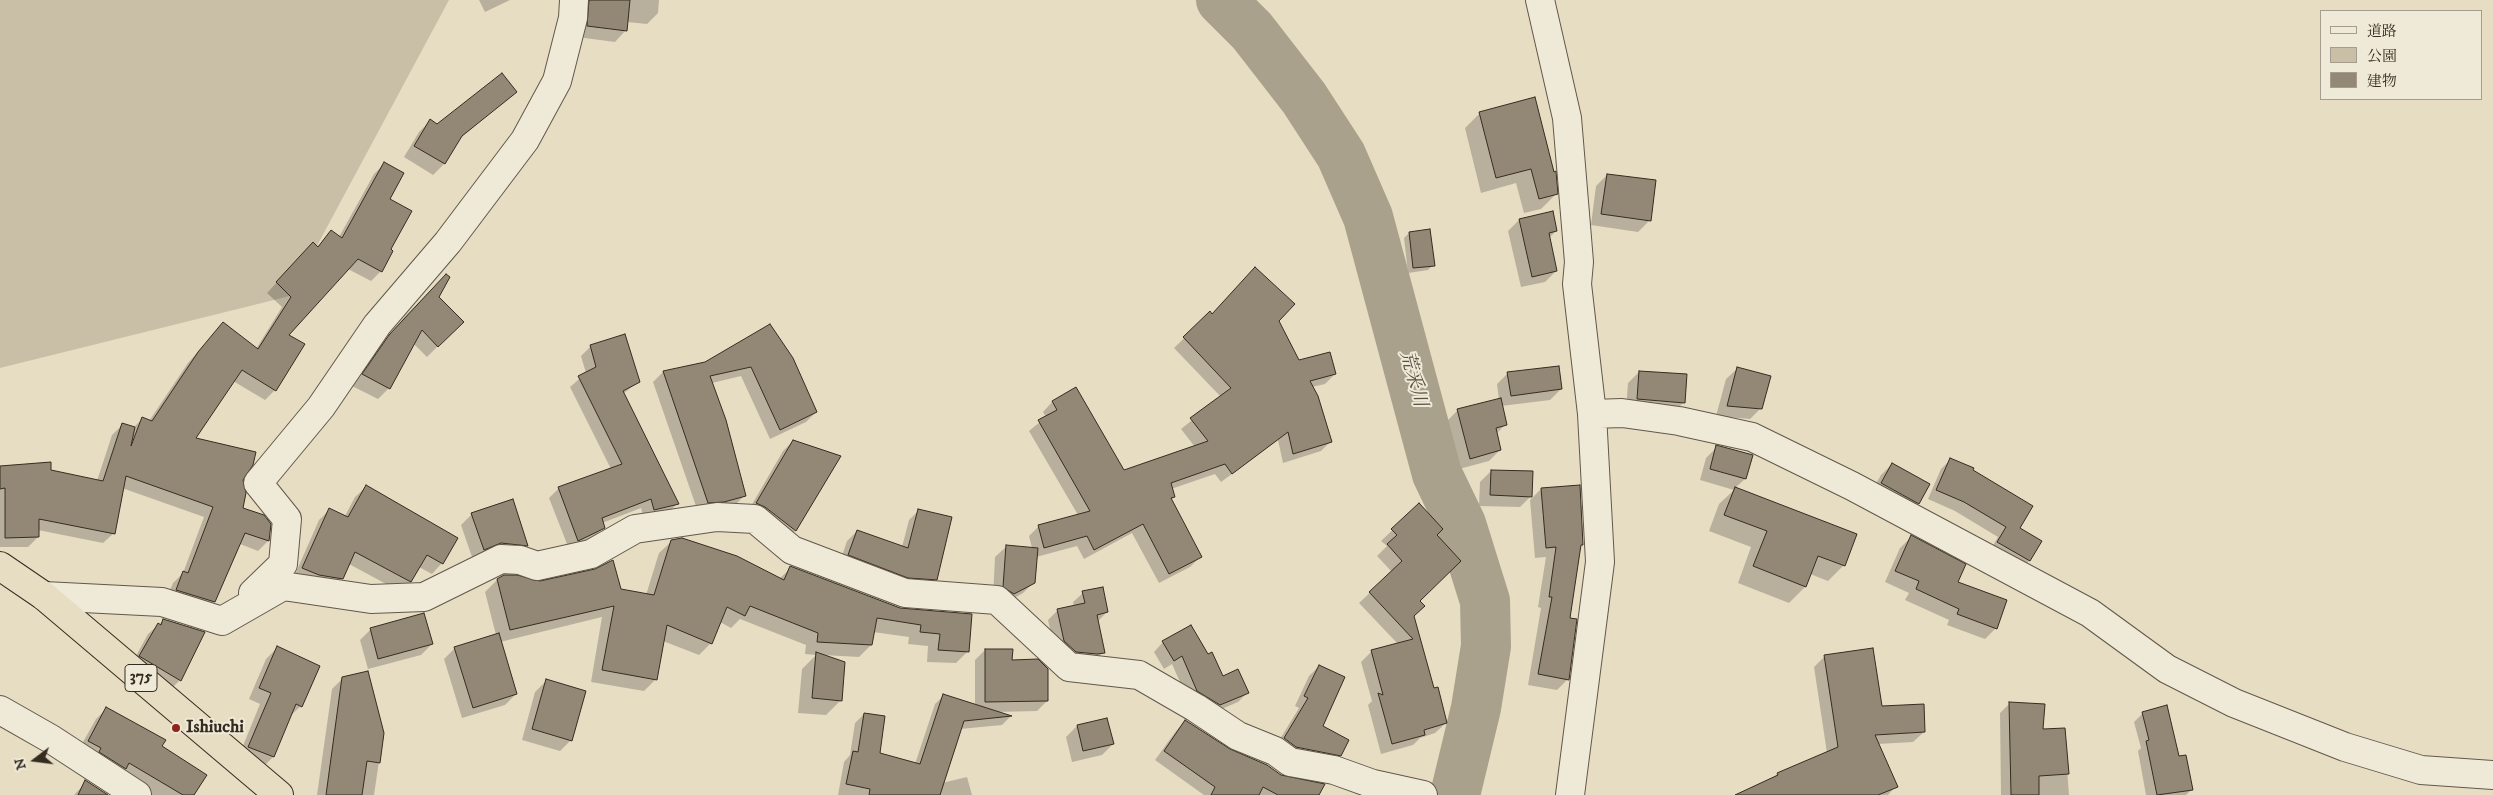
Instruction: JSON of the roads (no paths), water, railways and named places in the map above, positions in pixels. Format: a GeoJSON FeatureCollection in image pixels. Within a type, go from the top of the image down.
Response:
{"type":"FeatureCollection","features":[{"type":"Feature","properties":{"kind":"highway","name":"375"},"geometry":{"type":"LineString","coordinates":[[0,566],[44,596],[279,795]]}},
{"type":"Feature","properties":{"kind":"street"},"geometry":{"type":"LineString","coordinates":[[222,621],[283,564],[287,519],[258,483],[321,407],[376,325],[448,242],[525,140],[557,81],[573,18],[574,0]]}},
{"type":"Feature","properties":{"kind":"street"},"geometry":{"type":"LineString","coordinates":[[1540,0],[1567,118],[1579,262],[1577,284],[1592,414],[1600,562],[1570,795]]}},
{"type":"Feature","properties":{"kind":"street"},"geometry":{"type":"LineString","coordinates":[[1592,414],[1622,413],[1679,421],[1752,437],[1852,486],[2090,613],[2167,669],[2234,703],[2345,747],[2421,770],[2493,775]]}},
{"type":"Feature","properties":{"kind":"street"},"geometry":{"type":"LineString","coordinates":[[44,596],[162,602],[222,621],[283,586],[371,599],[424,598],[501,559],[520,560],[538,566],[591,554],[635,529],[717,517],[755,519],[792,550],[905,594],[997,600],[1069,667],[1139,675],[1196,708],[1238,736],[1275,751],[1290,762],[1334,770],[1373,784],[1423,795]]}},
{"type":"Feature","properties":{"kind":"street"},"geometry":{"type":"LineString","coordinates":[[0,710],[51,739],[138,795]]}},
{"type":"Feature","properties":{"kind":"waterway","name":"荒釆川"},"geometry":{"type":"LineString","coordinates":[[1221,0],[1252,31],[1304,98],[1341,155],[1368,217],[1437,474],[1461,524],[1485,601],[1486,646],[1476,708],[1455,795]]}},
{"type":"Feature","properties":{"kind":"place","name":"Ishiuchi"},"geometry":{"type":"Point","coordinates":[176,728]}}]}
